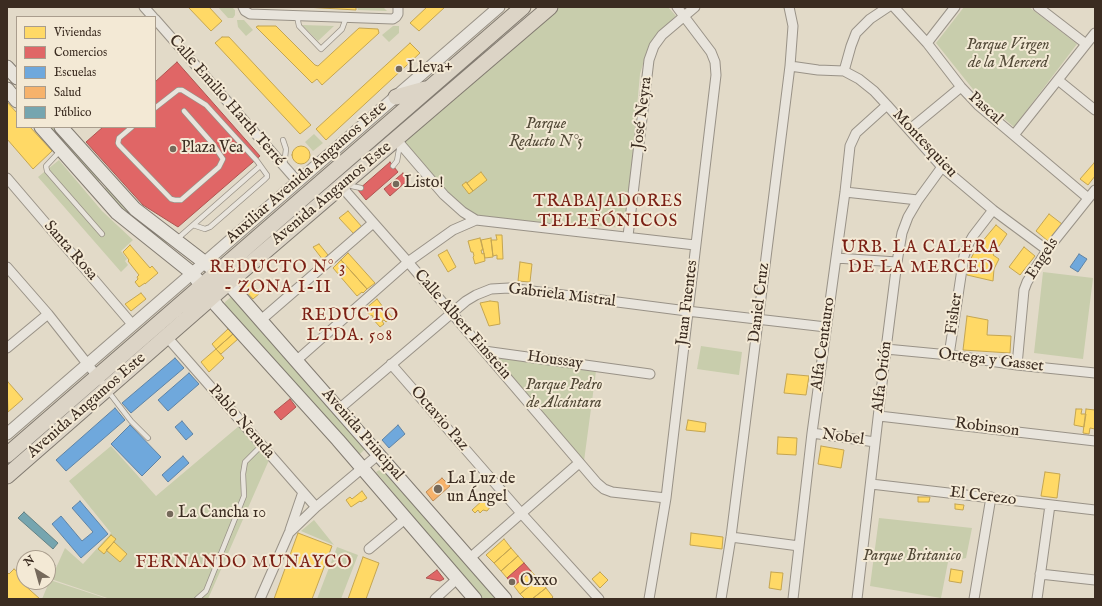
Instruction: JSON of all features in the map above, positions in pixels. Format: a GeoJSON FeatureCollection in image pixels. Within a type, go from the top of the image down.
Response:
{"type":"FeatureCollection","features":[{"type":"Feature","properties":{"kind":"main road","name":"Avenida Angamos Este"},"geometry":{"type":"LineString","coordinates":[[7,455],[523,7]]}},
{"type":"Feature","properties":{"kind":"main road","name":"Avenida Angamos Este"},"geometry":{"type":"LineString","coordinates":[[7,476],[107,390],[210,298],[342,185],[398,142],[550,7]]}},
{"type":"Feature","properties":{"kind":"main road"},"geometry":{"type":"LineString","coordinates":[[7,67],[16,77]]}},
{"type":"Feature","properties":{"kind":"main road"},"geometry":{"type":"LineString","coordinates":[[396,97],[430,87]]}},
{"type":"Feature","properties":{"kind":"main road"},"geometry":{"type":"LineString","coordinates":[[7,89],[16,99]]}},
{"type":"Feature","properties":{"kind":"main road","name":"Avenida Principal"},"geometry":{"type":"LineString","coordinates":[[42,128],[117,213],[192,273],[210,298],[475,599]]}},
{"type":"Feature","properties":{"kind":"main road","name":"Avenida Principal"},"geometry":{"type":"LineString","coordinates":[[62,128],[135,209],[175,241],[205,262],[228,283],[505,599]]}},
{"type":"Feature","properties":{"kind":"main road"},"geometry":{"type":"LineString","coordinates":[[100,193],[100,186],[106,183],[111,183]]}},
{"type":"Feature","properties":{"kind":"main road"},"geometry":{"type":"LineString","coordinates":[[166,251],[175,241]]}},
{"type":"Feature","properties":{"kind":"street"},"geometry":{"type":"LineString","coordinates":[[144,7],[152,16]]}},
{"type":"Feature","properties":{"kind":"street"},"geometry":{"type":"LineString","coordinates":[[244,9],[250,14],[394,19],[396,17],[398,7]]}},
{"type":"Feature","properties":{"kind":"street","name":"Auxiliar Avenida Angamos Este"},"geometry":{"type":"LineString","coordinates":[[7,434],[499,7]]}},
{"type":"Feature","properties":{"kind":"street","name":"Juan Fuentes"},"geometry":{"type":"LineString","coordinates":[[649,599],[666,498],[716,67],[714,56],[707,44],[677,7]]}},
{"type":"Feature","properties":{"kind":"street","name":"José Neyra"},"geometry":{"type":"LineString","coordinates":[[628,236],[649,60],[654,46],[662,35],[695,7]]}},
{"type":"Feature","properties":{"kind":"street","name":"Daniel Cruz"},"geometry":{"type":"LineString","coordinates":[[722,599],[790,66],[793,26],[789,7]]}},
{"type":"Feature","properties":{"kind":"street"},"geometry":{"type":"LineString","coordinates":[[790,66],[818,70],[844,70],[856,33],[870,19],[888,7]]}},
{"type":"Feature","properties":{"kind":"street","name":"Pascal"},"geometry":{"type":"LineString","coordinates":[[894,7],[927,43],[961,87],[978,105],[1088,198]]}},
{"type":"Feature","properties":{"kind":"street"},"geometry":{"type":"LineString","coordinates":[[927,43],[955,7]]}},
{"type":"Feature","properties":{"kind":"street"},"geometry":{"type":"LineString","coordinates":[[1038,7],[1086,44]]}},
{"type":"Feature","properties":{"kind":"street","name":"Calle Emilio Harth Terré"},"geometry":{"type":"LineString","coordinates":[[156,20],[298,182]]}},
{"type":"Feature","properties":{"kind":"street"},"geometry":{"type":"LineString","coordinates":[[1014,136],[1095,33]]}},
{"type":"Feature","properties":{"kind":"street","name":"Montesquieu"},"geometry":{"type":"LineString","coordinates":[[844,70],[859,79],[874,91],[942,167],[993,210],[1047,250]]}},
{"type":"Feature","properties":{"kind":"street"},"geometry":{"type":"LineString","coordinates":[[1058,80],[1095,110]]}},
{"type":"Feature","properties":{"kind":"street"},"geometry":{"type":"LineString","coordinates":[[909,130],[961,87]]}},
{"type":"Feature","properties":{"kind":"street","name":"Alfa Centauro"},"geometry":{"type":"LineString","coordinates":[[793,599],[812,433],[846,192],[850,146],[853,136],[864,124],[887,105]]}},
{"type":"Feature","properties":{"kind":"street"},"geometry":{"type":"LineString","coordinates":[[398,142],[444,195],[463,212],[476,220],[628,236],[695,245]]}},
{"type":"Feature","properties":{"kind":"street","name":"Alfa Orión"},"geometry":{"type":"LineString","coordinates":[[858,599],[886,349],[902,234],[908,217],[918,200],[942,167]]}},
{"type":"Feature","properties":{"kind":"street","name":"Santa Rosa"},"geometry":{"type":"LineString","coordinates":[[7,178],[132,324]]}},
{"type":"Feature","properties":{"kind":"street","name":"Calle Albert Einstein"},"geometry":{"type":"LineString","coordinates":[[342,185],[597,483],[609,491],[666,498]]}},
{"type":"Feature","properties":{"kind":"street","name":"Engels"},"geometry":{"type":"LineString","coordinates":[[1017,365],[1024,290],[1027,282],[1047,250],[1095,190]]}},
{"type":"Feature","properties":{"kind":"street"},"geometry":{"type":"LineString","coordinates":[[846,192],[918,200]]}},
{"type":"Feature","properties":{"kind":"street","name":"Fisher"},"geometry":{"type":"LineString","coordinates":[[949,355],[964,256],[968,244],[993,210]]}},
{"type":"Feature","properties":{"kind":"street"},"geometry":{"type":"LineString","coordinates":[[297,360],[408,262],[453,230],[476,220]]}},
{"type":"Feature","properties":{"kind":"street"},"geometry":{"type":"LineString","coordinates":[[261,320],[373,223]]}},
{"type":"Feature","properties":{"kind":"street"},"geometry":{"type":"LineString","coordinates":[[836,258],[897,262]]}},
{"type":"Feature","properties":{"kind":"street"},"geometry":{"type":"LineString","coordinates":[[7,268],[48,314],[107,390]]}},
{"type":"Feature","properties":{"kind":"street","name":"Gabriela Mistral"},"geometry":{"type":"LineString","coordinates":[[339,409],[466,301],[476,295],[500,288],[826,327]]}},
{"type":"Feature","properties":{"kind":"street"},"geometry":{"type":"LineString","coordinates":[[7,348],[48,314]]}},
{"type":"Feature","properties":{"kind":"street","name":"Pablo Neruda"},"geometry":{"type":"LineString","coordinates":[[167,336],[316,507]]}},
{"type":"Feature","properties":{"kind":"street","name":"Ortega y Gasset"},"geometry":{"type":"LineString","coordinates":[[886,349],[949,355],[1095,374]]}},
{"type":"Feature","properties":{"kind":"street","name":"Houssay"},"geometry":{"type":"LineString","coordinates":[[484,351],[650,374]]}},
{"type":"Feature","properties":{"kind":"street","name":"Octavio Paz"},"geometry":{"type":"LineString","coordinates":[[391,364],[521,513],[599,599]]}},
{"type":"Feature","properties":{"kind":"street","name":"Robinson"},"geometry":{"type":"LineString","coordinates":[[879,416],[1095,441]]}},
{"type":"Feature","properties":{"kind":"street","name":"Nobel"},"geometry":{"type":"LineString","coordinates":[[812,433],[875,442]]}},
{"type":"Feature","properties":{"kind":"street"},"geometry":{"type":"LineString","coordinates":[[289,533],[316,507],[378,455]]}},
{"type":"Feature","properties":{"kind":"street"},"geometry":{"type":"LineString","coordinates":[[470,558],[579,463]]}},
{"type":"Feature","properties":{"kind":"street","name":"El Cerezo"},"geometry":{"type":"LineString","coordinates":[[871,484],[1095,510]]}},
{"type":"Feature","properties":{"kind":"street"},"geometry":{"type":"LineString","coordinates":[[260,599],[289,533],[303,492]]}},
{"type":"Feature","properties":{"kind":"street"},"geometry":{"type":"LineString","coordinates":[[974,599],[991,497]]}},
{"type":"Feature","properties":{"kind":"street"},"geometry":{"type":"LineString","coordinates":[[1037,599],[1050,505]]}},
{"type":"Feature","properties":{"kind":"street"},"geometry":{"type":"LineString","coordinates":[[368,549],[405,519]]}},
{"type":"Feature","properties":{"kind":"street"},"geometry":{"type":"LineString","coordinates":[[731,537],[799,546]]}},
{"type":"Feature","properties":{"kind":"street"},"geometry":{"type":"LineString","coordinates":[[1040,574],[1095,580]]}},
{"type":"Feature","properties":{"kind":"street"},"geometry":{"type":"LineString","coordinates":[[435,599],[458,579]]}},
{"type":"Feature","properties":{"kind":"lane"},"geometry":{"type":"LineString","coordinates":[[297,16],[299,26],[321,49],[342,29],[346,18]]}},
{"type":"Feature","properties":{"kind":"lane"},"geometry":{"type":"LineString","coordinates":[[156,107],[178,90],[182,90],[206,105],[260,166],[267,177],[210,227],[205,229],[193,225]]}},
{"type":"Feature","properties":{"kind":"lane"},"geometry":{"type":"LineString","coordinates":[[131,128],[121,136],[118,143],[171,199],[180,200],[219,167],[223,159],[212,143],[184,111]]}},
{"type":"Feature","properties":{"kind":"lane"},"geometry":{"type":"LineString","coordinates":[[283,140],[286,149],[284,166]]}},
{"type":"Feature","properties":{"kind":"lane"},"geometry":{"type":"LineString","coordinates":[[393,166],[397,161],[398,142]]}},
{"type":"Feature","properties":{"kind":"lane"},"geometry":{"type":"LineString","coordinates":[[61,150],[46,166],[47,171],[102,234]]}},
{"type":"Feature","properties":{"kind":"lane"},"geometry":{"type":"LineString","coordinates":[[175,241],[260,166]]}},
{"type":"Feature","properties":{"kind":"lane"},"geometry":{"type":"LineString","coordinates":[[342,185],[361,188]]}},
{"type":"Feature","properties":{"kind":"lane"},"geometry":{"type":"LineString","coordinates":[[107,390],[131,421],[148,438]]}},
{"type":"Feature","properties":{"kind":"lane"},"geometry":{"type":"LineString","coordinates":[[197,599],[206,591],[244,496],[243,474],[245,462],[262,445]]}},
{"type":"Feature","properties":{"kind":"green space"},"geometry":{"type":"Polygon","coordinates":[[[218,7],[232,7],[235,10],[235,15],[233,18],[228,18],[218,7]]]}},
{"type":"Feature","properties":{"kind":"green space"},"geometry":{"type":"Polygon","coordinates":[[[357,7],[383,7],[387,11],[358,10],[357,7]]]}},
{"type":"Feature","properties":{"kind":"green space","name":"Parque Reducto N°5"},"geometry":{"type":"Polygon","coordinates":[[[560,7],[668,7],[676,16],[657,34],[647,51],[640,74],[626,228],[482,218],[465,208],[446,192],[401,142],[560,7]]]}},
{"type":"Feature","properties":{"kind":"green space","name":"Parque Virgen de la Mercerd"},"geometry":{"type":"Polygon","coordinates":[[[964,7],[1029,7],[1077,44],[1014,127],[980,98],[936,43],[964,7]]]}},
{"type":"Feature","properties":{"kind":"green space"},"geometry":{"type":"Polygon","coordinates":[[[237,20],[244,20],[253,30],[246,36],[238,27],[237,20]]]}},
{"type":"Feature","properties":{"kind":"green space"},"geometry":{"type":"Polygon","coordinates":[[[302,25],[334,26],[318,41],[302,25]]]}},
{"type":"Feature","properties":{"kind":"green space"},"geometry":{"type":"Polygon","coordinates":[[[393,26],[399,26],[399,33],[389,42],[382,35],[393,26]]]}},
{"type":"Feature","properties":{"kind":"green space"},"geometry":{"type":"Polygon","coordinates":[[[47,128],[55,128],[101,179],[96,183],[47,128]]]}},
{"type":"Feature","properties":{"kind":"green space"},"geometry":{"type":"Polygon","coordinates":[[[314,134],[323,143],[313,151],[305,142],[314,134]]]}},
{"type":"Feature","properties":{"kind":"green space"},"geometry":{"type":"Polygon","coordinates":[[[59,160],[102,211],[133,240],[121,251],[127,259],[125,261],[128,265],[121,272],[38,177],[59,160]]]}},
{"type":"Feature","properties":{"kind":"green space"},"geometry":{"type":"Polygon","coordinates":[[[108,188],[169,241],[166,244],[126,215],[103,189],[108,188]]]}},
{"type":"Feature","properties":{"kind":"green space"},"geometry":{"type":"Polygon","coordinates":[[[1043,272],[1093,278],[1083,359],[1034,353],[1043,272]]]}},
{"type":"Feature","properties":{"kind":"green space"},"geometry":{"type":"Polygon","coordinates":[[[231,297],[235,297],[366,448],[358,456],[224,307],[225,302],[231,297]]]}},
{"type":"Feature","properties":{"kind":"green space"},"geometry":{"type":"Polygon","coordinates":[[[701,346],[742,352],[739,375],[697,369],[701,346]]]}},
{"type":"Feature","properties":{"kind":"green space","name":"Parque Pedro de Alcántara"},"geometry":{"type":"Polygon","coordinates":[[[493,356],[596,371],[584,461],[493,356]]]}},
{"type":"Feature","properties":{"kind":"green space"},"geometry":{"type":"Polygon","coordinates":[[[91,389],[94,391],[7,467],[7,462],[91,389]]]}},
{"type":"Feature","properties":{"kind":"green space","name":"La Cancha 10"},"geometry":{"type":"Polygon","coordinates":[[[239,426],[269,460],[208,599],[110,599],[56,581],[56,568],[65,548],[83,564],[111,533],[69,481],[111,446],[156,496],[239,426]]]}},
{"type":"Feature","properties":{"kind":"green space"},"geometry":{"type":"Polygon","coordinates":[[[383,468],[496,599],[482,599],[376,472],[383,468]]]}},
{"type":"Feature","properties":{"kind":"green space","name":"Parque Britanico"},"geometry":{"type":"Polygon","coordinates":[[[879,518],[972,528],[966,558],[948,562],[941,598],[870,586],[879,518]]]}},
{"type":"Feature","properties":{"kind":"green space"},"geometry":{"type":"Polygon","coordinates":[[[314,520],[334,545],[301,531],[314,520]]]}},
{"type":"Feature","properties":{"kind":"green space"},"geometry":{"type":"Polygon","coordinates":[[[337,547],[358,555],[341,599],[317,599],[337,547]]]}},
{"type":"Feature","properties":{"kind":"green space"},"geometry":{"type":"Polygon","coordinates":[[[56,582],[108,599],[42,599],[46,590],[56,590],[56,582]]]}},
{"type":"Feature","properties":{"kind":"building: Viviendas"},"geometry":{"type":"Polygon","coordinates":[[[188,7],[209,7],[222,21],[211,31],[188,7]]]}},
{"type":"Feature","properties":{"kind":"building: Viviendas"},"geometry":{"type":"Polygon","coordinates":[[[305,7],[356,7],[356,10],[305,7]]]}},
{"type":"Feature","properties":{"kind":"building: Viviendas"},"geometry":{"type":"Polygon","coordinates":[[[427,7],[445,7],[419,31],[410,23],[427,7]]]}},
{"type":"Feature","properties":{"kind":"building: Viviendas"},"geometry":{"type":"Polygon","coordinates":[[[276,26],[315,65],[318,66],[359,28],[378,29],[379,33],[322,85],[317,79],[312,83],[256,27],[276,26]]]}},
{"type":"Feature","properties":{"kind":"building: Viviendas"},"geometry":{"type":"Polygon","coordinates":[[[222,37],[229,37],[311,125],[300,134],[215,43],[222,37]]]}},
{"type":"Feature","properties":{"kind":"building: Viviendas"},"geometry":{"type":"Polygon","coordinates":[[[410,43],[420,53],[326,140],[316,129],[410,43]]]}},
{"type":"Feature","properties":{"kind":"building: Viviendas"},"geometry":{"type":"Polygon","coordinates":[[[7,102],[16,112],[16,128],[31,128],[52,151],[33,169],[7,139],[7,102]]]}},
{"type":"Feature","properties":{"kind":"building: Viviendas"},"geometry":{"type":"Polygon","coordinates":[[[301,146],[307,149],[310,155],[307,161],[301,164],[295,161],[292,155],[295,149],[301,146]]]}},
{"type":"Feature","properties":{"kind":"building: Viviendas"},"geometry":{"type":"Polygon","coordinates":[[[1094,163],[1095,176],[1088,185],[1080,179],[1094,163]]]}},
{"type":"Feature","properties":{"kind":"building: Viviendas"},"geometry":{"type":"Polygon","coordinates":[[[481,172],[487,180],[473,191],[467,183],[481,172]]]}},
{"type":"Feature","properties":{"kind":"building: Viviendas"},"geometry":{"type":"Polygon","coordinates":[[[466,182],[473,191],[469,194],[462,185],[466,182]]]}},
{"type":"Feature","properties":{"kind":"building: Viviendas"},"geometry":{"type":"Polygon","coordinates":[[[348,211],[362,227],[354,234],[339,218],[348,211]]]}},
{"type":"Feature","properties":{"kind":"building: Viviendas"},"geometry":{"type":"Polygon","coordinates":[[[1049,214],[1062,224],[1048,241],[1036,231],[1049,214]]]}},
{"type":"Feature","properties":{"kind":"building: Viviendas"},"geometry":{"type":"Polygon","coordinates":[[[996,225],[1007,234],[993,255],[999,259],[994,269],[993,281],[967,275],[968,264],[976,249],[996,225]]]}},
{"type":"Feature","properties":{"kind":"building: Viviendas"},"geometry":{"type":"Polygon","coordinates":[[[496,235],[502,235],[503,259],[497,259],[497,255],[493,256],[491,240],[497,240],[496,235]]]}},
{"type":"Feature","properties":{"kind":"building: Viviendas"},"geometry":{"type":"Polygon","coordinates":[[[480,238],[483,250],[481,250],[482,254],[484,253],[485,261],[475,264],[473,252],[471,252],[468,241],[480,238]]]}},
{"type":"Feature","properties":{"kind":"building: Viviendas"},"geometry":{"type":"Polygon","coordinates":[[[491,238],[493,257],[485,258],[481,240],[491,238]]]}},
{"type":"Feature","properties":{"kind":"building: Viviendas"},"geometry":{"type":"Polygon","coordinates":[[[319,244],[328,255],[323,260],[313,247],[319,244]]]}},
{"type":"Feature","properties":{"kind":"building: Viviendas"},"geometry":{"type":"Polygon","coordinates":[[[130,245],[150,268],[152,266],[158,273],[139,287],[135,282],[139,275],[123,252],[130,245]]]}},
{"type":"Feature","properties":{"kind":"building: Viviendas"},"geometry":{"type":"Polygon","coordinates":[[[1024,247],[1035,256],[1020,275],[1009,267],[1024,247]]]}},
{"type":"Feature","properties":{"kind":"building: Viviendas"},"geometry":{"type":"Polygon","coordinates":[[[447,250],[456,267],[448,272],[438,255],[447,250]]]}},
{"type":"Feature","properties":{"kind":"building: Viviendas"},"geometry":{"type":"Polygon","coordinates":[[[348,253],[375,283],[367,289],[341,260],[348,253]]]}},
{"type":"Feature","properties":{"kind":"building: Viviendas"},"geometry":{"type":"Polygon","coordinates":[[[341,260],[367,289],[363,293],[362,292],[357,296],[333,268],[341,260]]]}},
{"type":"Feature","properties":{"kind":"building: Viviendas"},"geometry":{"type":"Polygon","coordinates":[[[520,262],[532,264],[530,282],[518,281],[520,262]]]}},
{"type":"Feature","properties":{"kind":"building: Viviendas"},"geometry":{"type":"Polygon","coordinates":[[[250,281],[260,293],[253,299],[243,288],[250,281]]]}},
{"type":"Feature","properties":{"kind":"building: Viviendas"},"geometry":{"type":"Polygon","coordinates":[[[141,293],[146,299],[131,311],[125,304],[141,293]]]}},
{"type":"Feature","properties":{"kind":"building: Viviendas"},"geometry":{"type":"Polygon","coordinates":[[[377,299],[386,313],[388,312],[392,317],[386,322],[384,320],[382,321],[384,324],[380,327],[372,318],[372,315],[370,316],[365,309],[377,299]]]}},
{"type":"Feature","properties":{"kind":"building: Viviendas"},"geometry":{"type":"Polygon","coordinates":[[[490,301],[498,302],[500,324],[489,326],[480,303],[490,301]]]}},
{"type":"Feature","properties":{"kind":"building: Viviendas"},"geometry":{"type":"Polygon","coordinates":[[[967,316],[988,320],[987,335],[1011,336],[1010,353],[963,350],[967,316]]]}},
{"type":"Feature","properties":{"kind":"building: Viviendas"},"geometry":{"type":"Polygon","coordinates":[[[228,329],[233,334],[216,349],[212,344],[228,329]]]}},
{"type":"Feature","properties":{"kind":"building: Viviendas"},"geometry":{"type":"Polygon","coordinates":[[[233,334],[238,339],[221,354],[216,349],[233,334]]]}},
{"type":"Feature","properties":{"kind":"building: Viviendas"},"geometry":{"type":"Polygon","coordinates":[[[216,349],[224,358],[209,372],[201,362],[216,349]]]}},
{"type":"Feature","properties":{"kind":"building: Viviendas"},"geometry":{"type":"Polygon","coordinates":[[[787,374],[809,376],[806,395],[784,393],[787,374]]]}},
{"type":"Feature","properties":{"kind":"building: Viviendas"},"geometry":{"type":"Polygon","coordinates":[[[8,382],[23,399],[8,412],[7,383],[8,382]]]}},
{"type":"Feature","properties":{"kind":"building: Viviendas"},"geometry":{"type":"Polygon","coordinates":[[[1076,409],[1082,409],[1081,414],[1086,414],[1084,427],[1074,425],[1076,409]]]}},
{"type":"Feature","properties":{"kind":"building: Viviendas"},"geometry":{"type":"Polygon","coordinates":[[[1086,409],[1095,410],[1095,429],[1090,428],[1089,434],[1083,433],[1086,409]]]}},
{"type":"Feature","properties":{"kind":"building: Viviendas"},"geometry":{"type":"Polygon","coordinates":[[[688,420],[706,423],[705,432],[686,430],[688,420]]]}},
{"type":"Feature","properties":{"kind":"building: Viviendas"},"geometry":{"type":"Polygon","coordinates":[[[778,437],[797,438],[796,455],[777,454],[778,437]]]}},
{"type":"Feature","properties":{"kind":"building: Viviendas"},"geometry":{"type":"Polygon","coordinates":[[[821,446],[844,450],[841,468],[818,464],[821,446]]]}},
{"type":"Feature","properties":{"kind":"building: Viviendas"},"geometry":{"type":"Polygon","coordinates":[[[1045,472],[1060,474],[1057,498],[1041,496],[1045,472]]]}},
{"type":"Feature","properties":{"kind":"building: Viviendas"},"geometry":{"type":"Polygon","coordinates":[[[362,491],[367,498],[351,507],[346,500],[350,497],[352,499],[362,491]]]}},
{"type":"Feature","properties":{"kind":"building: Viviendas"},"geometry":{"type":"Polygon","coordinates":[[[918,497],[930,497],[929,502],[918,502],[918,497]]]}},
{"type":"Feature","properties":{"kind":"building: Viviendas"},"geometry":{"type":"Polygon","coordinates":[[[484,499],[491,506],[487,511],[483,510],[480,513],[478,510],[475,513],[472,510],[484,499]]]}},
{"type":"Feature","properties":{"kind":"building: Viviendas"},"geometry":{"type":"Polygon","coordinates":[[[955,504],[964,505],[963,510],[955,509],[955,504]]]}},
{"type":"Feature","properties":{"kind":"building: Viviendas"},"geometry":{"type":"Polygon","coordinates":[[[298,533],[332,546],[312,599],[274,599],[298,533]]]}},
{"type":"Feature","properties":{"kind":"building: Viviendas"},"geometry":{"type":"Polygon","coordinates":[[[691,533],[723,537],[722,549],[690,545],[691,533]]]}},
{"type":"Feature","properties":{"kind":"building: Viviendas"},"geometry":{"type":"Polygon","coordinates":[[[111,535],[116,539],[104,554],[98,549],[111,535]]]}},
{"type":"Feature","properties":{"kind":"building: Viviendas"},"geometry":{"type":"Polygon","coordinates":[[[504,539],[511,548],[494,563],[486,555],[504,539]]]}},
{"type":"Feature","properties":{"kind":"building: Viviendas"},"geometry":{"type":"Polygon","coordinates":[[[114,542],[127,554],[120,562],[106,550],[114,542]]]}},
{"type":"Feature","properties":{"kind":"building: Viviendas"},"geometry":{"type":"Polygon","coordinates":[[[511,548],[518,556],[501,571],[494,563],[511,548]]]}},
{"type":"Feature","properties":{"kind":"building: Viviendas"},"geometry":{"type":"Polygon","coordinates":[[[518,556],[524,563],[507,578],[501,571],[518,556]]]}},
{"type":"Feature","properties":{"kind":"building: Viviendas"},"geometry":{"type":"Polygon","coordinates":[[[363,557],[379,563],[366,599],[348,599],[363,557]]]}},
{"type":"Feature","properties":{"kind":"building: Viviendas"},"geometry":{"type":"Polygon","coordinates":[[[14,569],[16,571],[16,590],[30,590],[40,599],[9,599],[7,597],[7,572],[9,574],[14,569]]]}},
{"type":"Feature","properties":{"kind":"building: Viviendas"},"geometry":{"type":"Polygon","coordinates":[[[951,569],[963,571],[961,583],[949,581],[951,569]]]}},
{"type":"Feature","properties":{"kind":"building: Viviendas"},"geometry":{"type":"Polygon","coordinates":[[[531,571],[538,579],[520,594],[514,586],[531,571]]]}},
{"type":"Feature","properties":{"kind":"building: Viviendas"},"geometry":{"type":"Polygon","coordinates":[[[600,572],[608,580],[600,588],[592,579],[600,572]]]}},
{"type":"Feature","properties":{"kind":"building: Viviendas"},"geometry":{"type":"Polygon","coordinates":[[[771,572],[783,573],[781,590],[769,588],[771,572]]]}},
{"type":"Feature","properties":{"kind":"building: Viviendas"},"geometry":{"type":"Polygon","coordinates":[[[538,579],[546,588],[532,599],[525,599],[520,594],[538,579]]]}},
{"type":"Feature","properties":{"kind":"building: Viviendas"},"geometry":{"type":"Polygon","coordinates":[[[546,588],[553,597],[551,599],[532,599],[546,588]]]}},
{"type":"Feature","properties":{"kind":"building: Comercios","name":"Plaza Vea"},"geometry":{"type":"Polygon","coordinates":[[[177,62],[260,156],[178,227],[143,205],[86,142],[102,128],[156,128],[156,81],[177,62]]]}},
{"type":"Feature","properties":{"kind":"building: Comercios"},"geometry":{"type":"Polygon","coordinates":[[[390,162],[398,172],[366,200],[358,190],[390,162]]]}},
{"type":"Feature","properties":{"kind":"building: Comercios","name":"Listo!"},"geometry":{"type":"Polygon","coordinates":[[[403,173],[408,180],[390,196],[384,189],[403,173]]]}},
{"type":"Feature","properties":{"kind":"building: Comercios"},"geometry":{"type":"Polygon","coordinates":[[[290,399],[296,407],[281,420],[274,412],[290,399]]]}},
{"type":"Feature","properties":{"kind":"building: Comercios"},"geometry":{"type":"Polygon","coordinates":[[[524,563],[531,571],[514,586],[507,578],[524,563]]]}},
{"type":"Feature","properties":{"kind":"building: Comercios"},"geometry":{"type":"Polygon","coordinates":[[[437,570],[444,579],[440,581],[426,578],[437,570]]]}},
{"type":"Feature","properties":{"kind":"building: Escuelas"},"geometry":{"type":"Polygon","coordinates":[[[1079,254],[1087,259],[1078,272],[1070,267],[1079,254]]]}},
{"type":"Feature","properties":{"kind":"building: Escuelas"},"geometry":{"type":"Polygon","coordinates":[[[175,358],[184,368],[131,413],[122,403],[175,358]]]}},
{"type":"Feature","properties":{"kind":"building: Escuelas"},"geometry":{"type":"Polygon","coordinates":[[[189,373],[199,384],[168,411],[158,400],[189,373]]]}},
{"type":"Feature","properties":{"kind":"building: Escuelas"},"geometry":{"type":"Polygon","coordinates":[[[115,408],[125,420],[66,471],[56,460],[115,408]]]}},
{"type":"Feature","properties":{"kind":"building: Escuelas"},"geometry":{"type":"Polygon","coordinates":[[[182,421],[193,434],[186,440],[175,427],[182,421]]]}},
{"type":"Feature","properties":{"kind":"building: Escuelas"},"geometry":{"type":"Polygon","coordinates":[[[130,425],[161,457],[142,476],[111,444],[130,425]]]}},
{"type":"Feature","properties":{"kind":"building: Escuelas"},"geometry":{"type":"Polygon","coordinates":[[[398,425],[405,434],[389,448],[382,440],[398,425]]]}},
{"type":"Feature","properties":{"kind":"building: Escuelas"},"geometry":{"type":"Polygon","coordinates":[[[183,456],[189,463],[168,482],[162,475],[183,456]]]}},
{"type":"Feature","properties":{"kind":"building: Escuelas"},"geometry":{"type":"Polygon","coordinates":[[[80,501],[108,534],[81,558],[52,524],[61,516],[82,541],[93,532],[72,508],[80,501]]]}},
{"type":"Feature","properties":{"kind":"building: Salud","name":"La Luz de un Ángel"},"geometry":{"type":"Polygon","coordinates":[[[442,478],[450,486],[433,501],[426,492],[442,478]]]}},
{"type":"Feature","properties":{"kind":"building: Público"},"geometry":{"type":"Polygon","coordinates":[[[24,512],[58,543],[53,549],[18,518],[24,512]]]}},
{"type":"Feature","properties":{"kind":"place","name":"Lleva+"},"geometry":{"type":"Point","coordinates":[399,69]}},
{"type":"Feature","properties":{"kind":"place","name":"Plaza Vea"},"geometry":{"type":"Point","coordinates":[173,149]}},
{"type":"Feature","properties":{"kind":"place","name":"Listo!"},"geometry":{"type":"Point","coordinates":[396,184]}},
{"type":"Feature","properties":{"kind":"place","name":"La Luz de un Ángel"},"geometry":{"type":"Point","coordinates":[438,489]}},
{"type":"Feature","properties":{"kind":"place","name":"La Cancha 10"},"geometry":{"type":"Point","coordinates":[170,514]}},
{"type":"Feature","properties":{"kind":"place","name":"Oxxo"},"geometry":{"type":"Point","coordinates":[512,582]}},
{"type":"Feature","properties":{"kind":"district","name":"TRABAJADORES TELEFÓNICOS"},"geometry":{"type":"Point","coordinates":[608,213]}},
{"type":"Feature","properties":{"kind":"district","name":"URB. LA CALERA DE LA MERCED"},"geometry":{"type":"Point","coordinates":[921,259]}},
{"type":"Feature","properties":{"kind":"district","name":"REDUCTO N° 3 - ZONA I-II"},"geometry":{"type":"Point","coordinates":[278,279]}},
{"type":"Feature","properties":{"kind":"district","name":"REDUCTO LTDA. 508"},"geometry":{"type":"Point","coordinates":[350,327]}},
{"type":"Feature","properties":{"kind":"district","name":"FERNANDO MUNAYCO"},"geometry":{"type":"Point","coordinates":[244,564]}}]}
